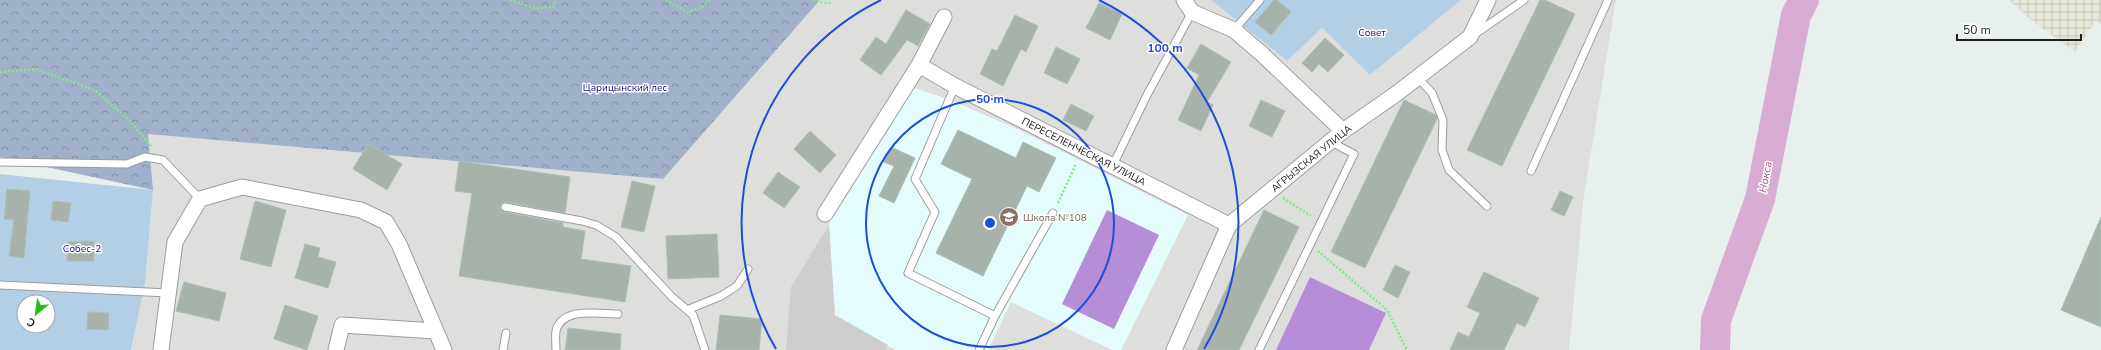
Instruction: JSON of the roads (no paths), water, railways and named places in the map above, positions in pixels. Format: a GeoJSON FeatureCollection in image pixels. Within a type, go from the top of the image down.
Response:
{"type":"FeatureCollection","features":[{"type":"Feature","properties":{"kind":"street","name":"АГРЫЗСКАЯ УЛИЦА"},"geometry":{"type":"LineString","coordinates":[[1174,350],[1229,225],[1343,132],[1418,78],[1470,37],[1488,0]]}},
{"type":"Feature","properties":{"kind":"street"},"geometry":{"type":"LineString","coordinates":[[1188,6],[1234,30],[1262,54],[1343,132]]}},
{"type":"Feature","properties":{"kind":"street"},"geometry":{"type":"LineString","coordinates":[[825,214],[919,66],[944,17]]}},
{"type":"Feature","properties":{"kind":"street","name":"ПЕРЕСЕЛЕНЧЕСКАЯ УЛИЦА"},"geometry":{"type":"LineString","coordinates":[[919,66],[955,86],[1229,225]]}},
{"type":"Feature","properties":{"kind":"street"},"geometry":{"type":"LineString","coordinates":[[161,350],[175,242],[200,199],[242,187],[361,210],[386,222],[399,244],[444,350]]}},
{"type":"Feature","properties":{"kind":"street"},"geometry":{"type":"LineString","coordinates":[[336,350],[342,325],[435,331]]}},
{"type":"Feature","properties":{"kind":"lane"},"geometry":{"type":"LineString","coordinates":[[1234,30],[1260,0]]}},
{"type":"Feature","properties":{"kind":"lane"},"geometry":{"type":"LineString","coordinates":[[1470,37],[1524,0]]}},
{"type":"Feature","properties":{"kind":"lane"},"geometry":{"type":"LineString","coordinates":[[1531,172],[1608,0]]}},
{"type":"Feature","properties":{"kind":"lane"},"geometry":{"type":"LineString","coordinates":[[1113,165],[1148,95],[1188,6]]}},
{"type":"Feature","properties":{"kind":"lane"},"geometry":{"type":"LineString","coordinates":[[1418,78],[1432,93],[1442,120],[1442,150],[1449,170],[1487,206]]}},
{"type":"Feature","properties":{"kind":"lane"},"geometry":{"type":"LineString","coordinates":[[955,86],[915,179],[935,212],[908,273],[995,316]]}},
{"type":"Feature","properties":{"kind":"lane"},"geometry":{"type":"LineString","coordinates":[[1259,350],[1354,154],[1331,142]]}},
{"type":"Feature","properties":{"kind":"lane"},"geometry":{"type":"LineString","coordinates":[[0,162],[127,164],[145,157],[163,160],[200,199]]}},
{"type":"Feature","properties":{"kind":"lane"},"geometry":{"type":"LineString","coordinates":[[505,207],[562,216],[596,225],[616,237],[693,315],[705,350]]}},
{"type":"Feature","properties":{"kind":"lane"},"geometry":{"type":"LineString","coordinates":[[979,350],[995,316],[1053,213]]}},
{"type":"Feature","properties":{"kind":"lane"},"geometry":{"type":"LineString","coordinates":[[687,310],[721,296],[737,286],[748,269]]}},
{"type":"Feature","properties":{"kind":"lane"},"geometry":{"type":"LineString","coordinates":[[0,285],[168,293]]}},
{"type":"Feature","properties":{"kind":"lane"},"geometry":{"type":"LineString","coordinates":[[556,350],[556,332],[559,324],[566,316],[576,314],[618,314]]}},
{"type":"Feature","properties":{"kind":"lane"},"geometry":{"type":"LineString","coordinates":[[503,350],[506,333]]}},
{"type":"Feature","properties":{"kind":"waterway","name":"Нокса"},"geometry":{"type":"LineString","coordinates":[[1715,350],[1716,320],[1760,199],[1796,15],[1804,0]]}},
{"type":"Feature","properties":{"kind":"place","name":"Школа №108"},"geometry":{"type":"Point","coordinates":[1009,217]}},
{"type":"Feature","properties":{"kind":"park label","name":"Совет"},"geometry":{"type":"Point","coordinates":[1372,32]}},
{"type":"Feature","properties":{"kind":"park label","name":"Царицынский лес"},"geometry":{"type":"Point","coordinates":[625,87]}},
{"type":"Feature","properties":{"kind":"park label","name":"Собес-2"},"geometry":{"type":"Point","coordinates":[82,248]}}]}
